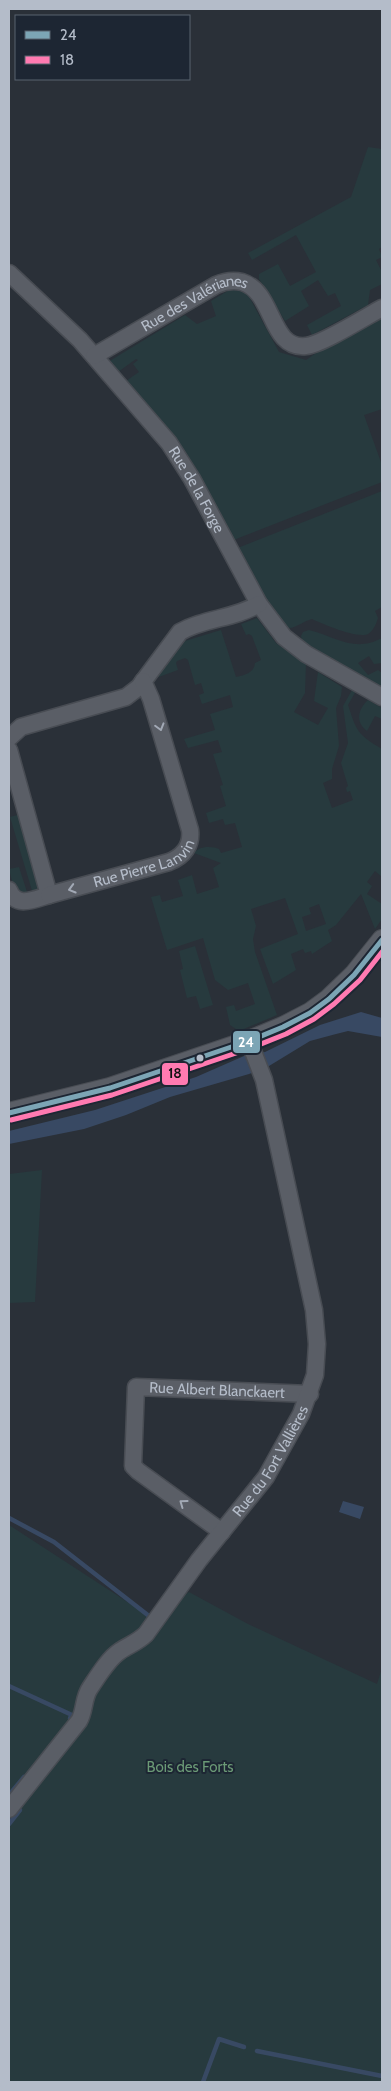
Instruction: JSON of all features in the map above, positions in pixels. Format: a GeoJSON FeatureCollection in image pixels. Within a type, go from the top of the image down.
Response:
{"type":"FeatureCollection","features":[{"type":"Feature","properties":{"kind":"street","name":"Rue de la Forge"},"geometry":{"type":"LineString","coordinates":[[9,273],[66,325],[169,443],[182,461],[259,604],[277,630],[298,649],[382,697]]}},
{"type":"Feature","properties":{"kind":"street","name":"Rue des Valérianes"},"geometry":{"type":"LineString","coordinates":[[94,356],[216,285],[228,281],[240,282],[253,287],[282,336],[289,343],[298,346],[315,344],[382,308]]}},
{"type":"Feature","properties":{"kind":"street"},"geometry":{"type":"LineString","coordinates":[[9,738],[25,726],[126,698],[135,692],[180,632],[244,612],[259,604]]}},
{"type":"Feature","properties":{"kind":"street","name":"Rue Pierre Lanvin"},"geometry":{"type":"LineString","coordinates":[[9,890],[12,897],[17,901],[24,902],[169,862],[180,856],[188,847],[190,830],[152,699],[143,682]]}},
{"type":"Feature","properties":{"kind":"street"},"geometry":{"type":"LineString","coordinates":[[9,750],[50,895]]}},
{"type":"Feature","properties":{"kind":"street"},"geometry":{"type":"LineString","coordinates":[[9,1113],[96,1093],[251,1045],[310,1013],[329,999],[354,975],[382,940]]}},
{"type":"Feature","properties":{"kind":"street","name":"Rue du Fort Vallières"},"geometry":{"type":"LineString","coordinates":[[9,1809],[38,1775],[79,1721],[83,1714],[87,1692],[105,1667],[120,1651],[146,1634],[191,1571],[269,1473],[292,1432],[310,1394],[316,1365],[316,1325],[262,1074],[251,1045]]}},
{"type":"Feature","properties":{"kind":"street","name":"Rue Albert Blanckaert"},"geometry":{"type":"LineString","coordinates":[[222,1532],[133,1466],[136,1388],[310,1394]]}},
{"type":"Feature","properties":{"kind":"green space"},"geometry":{"type":"Polygon","coordinates":[[[368,147],[382,149],[382,247],[379,249],[382,257],[376,260],[382,272],[382,284],[370,290],[368,305],[312,335],[307,325],[341,306],[335,293],[328,296],[318,280],[301,291],[309,306],[285,321],[259,279],[259,274],[278,264],[290,286],[316,272],[296,235],[252,260],[248,253],[351,197],[368,147]]]}},
{"type":"Feature","properties":{"kind":"green space"},"geometry":{"type":"Polygon","coordinates":[[[231,289],[247,293],[279,352],[306,360],[319,351],[382,319],[382,409],[364,415],[382,465],[382,482],[231,541],[126,381],[139,372],[133,364],[138,360],[136,359],[118,372],[108,362],[185,315],[197,324],[216,316],[211,301],[231,289]]]}},
{"type":"Feature","properties":{"kind":"green space"},"geometry":{"type":"Polygon","coordinates":[[[382,491],[382,607],[375,611],[378,618],[376,625],[368,634],[363,635],[340,630],[312,619],[290,628],[284,626],[269,607],[235,549],[382,491]]]}},
{"type":"Feature","properties":{"kind":"green space"},"geometry":{"type":"Polygon","coordinates":[[[257,618],[276,643],[306,663],[305,693],[294,712],[318,725],[328,708],[314,701],[318,672],[342,687],[341,696],[336,708],[339,746],[332,769],[332,779],[323,783],[332,808],[353,800],[350,791],[347,792],[346,788],[348,786],[341,763],[348,743],[343,706],[352,690],[356,691],[348,705],[356,727],[367,740],[382,749],[382,877],[375,871],[367,882],[372,886],[367,894],[382,904],[382,919],[375,929],[361,894],[336,925],[328,930],[332,941],[312,954],[311,951],[305,953],[303,949],[291,954],[296,970],[273,984],[260,949],[298,934],[285,898],[251,909],[256,926],[253,939],[255,952],[277,1015],[239,1031],[230,1025],[226,1007],[234,1005],[236,1011],[255,1004],[248,983],[228,990],[215,980],[203,938],[167,950],[151,897],[160,895],[162,902],[183,896],[178,880],[192,875],[197,894],[219,887],[213,868],[221,863],[194,853],[206,847],[219,849],[221,853],[242,847],[235,823],[225,825],[223,819],[209,823],[206,813],[226,806],[220,786],[223,785],[213,754],[222,752],[218,740],[188,748],[184,739],[215,730],[210,714],[233,707],[230,695],[202,704],[199,695],[204,693],[201,683],[195,685],[188,660],[185,658],[177,661],[178,670],[156,678],[185,641],[221,630],[236,677],[248,673],[253,669],[255,663],[261,660],[252,636],[246,635],[241,624],[257,618]],[[319,904],[309,908],[311,914],[302,917],[306,931],[326,924],[319,904]]]}},
{"type":"Feature","properties":{"kind":"green space"},"geometry":{"type":"Polygon","coordinates":[[[309,630],[354,644],[363,644],[382,638],[382,663],[374,664],[369,656],[358,663],[368,675],[378,670],[382,673],[382,689],[346,670],[302,641],[301,636],[303,632],[309,630]]]}},
{"type":"Feature","properties":{"kind":"green space"},"geometry":{"type":"Polygon","coordinates":[[[368,700],[382,708],[382,719],[375,716],[367,731],[361,724],[359,716],[362,707],[368,700]]]}},
{"type":"Feature","properties":{"kind":"green space"},"geometry":{"type":"Polygon","coordinates":[[[21,814],[40,885],[39,890],[33,894],[10,817],[21,814]]]}},
{"type":"Feature","properties":{"kind":"green space"},"geometry":{"type":"Polygon","coordinates":[[[19,867],[28,895],[19,893],[13,885],[9,869],[19,867]]]}},
{"type":"Feature","properties":{"kind":"green space"},"geometry":{"type":"Polygon","coordinates":[[[195,946],[213,1005],[200,1009],[196,996],[187,998],[180,970],[183,969],[179,951],[195,946]]]}},
{"type":"Feature","properties":{"kind":"green space"},"geometry":{"type":"Polygon","coordinates":[[[42,1170],[35,1302],[9,1303],[9,1174],[42,1170]]]}},
{"type":"Feature","properties":{"kind":"green space","name":"Bois des Forts"},"geometry":{"type":"Polygon","coordinates":[[[9,1525],[152,1618],[189,1592],[248,1624],[377,1684],[382,1668],[382,2082],[9,2082],[9,1525]]]}},
{"type":"Feature","properties":{"kind":"water"},"geometry":{"type":"Polygon","coordinates":[[[361,1012],[382,1018],[382,1037],[348,1031],[310,1041],[269,1066],[249,1074],[170,1097],[126,1115],[84,1129],[9,1144],[9,1131],[95,1110],[196,1077],[244,1056],[265,1052],[320,1025],[361,1012]]]}},
{"type":"Feature","properties":{"kind":"water"},"geometry":{"type":"Polygon","coordinates":[[[343,1501],[364,1507],[360,1519],[339,1512],[343,1501]]]}},
{"type":"Feature","properties":{"kind":"waterway"},"geometry":{"type":"LineString","coordinates":[[9,1518],[54,1542],[149,1616]]}},
{"type":"Feature","properties":{"kind":"waterway"},"geometry":{"type":"LineString","coordinates":[[9,1686],[72,1715],[70,1718]]}},
{"type":"Feature","properties":{"kind":"waterway"},"geometry":{"type":"LineString","coordinates":[[9,1795],[24,1777]]}},
{"type":"Feature","properties":{"kind":"waterway"},"geometry":{"type":"LineString","coordinates":[[9,1824],[20,1810]]}},
{"type":"Feature","properties":{"kind":"waterway"},"geometry":{"type":"LineString","coordinates":[[203,2082],[219,2039],[244,2047]]}},
{"type":"Feature","properties":{"kind":"waterway"},"geometry":{"type":"LineString","coordinates":[[257,2051],[382,2076]]}},
{"type":"Feature","properties":{"kind":"transit line","name":"24"},"geometry":{"type":"LineString","coordinates":[[9,1113],[110,1088],[249,1041],[283,1027],[310,1013],[329,999],[354,975],[382,940]]}},
{"type":"Feature","properties":{"kind":"transit line","name":"18"},"geometry":{"type":"LineString","coordinates":[[11,1120],[112,1095],[251,1048],[286,1034],[314,1019],[334,1004],[360,980],[382,952]]}}]}
